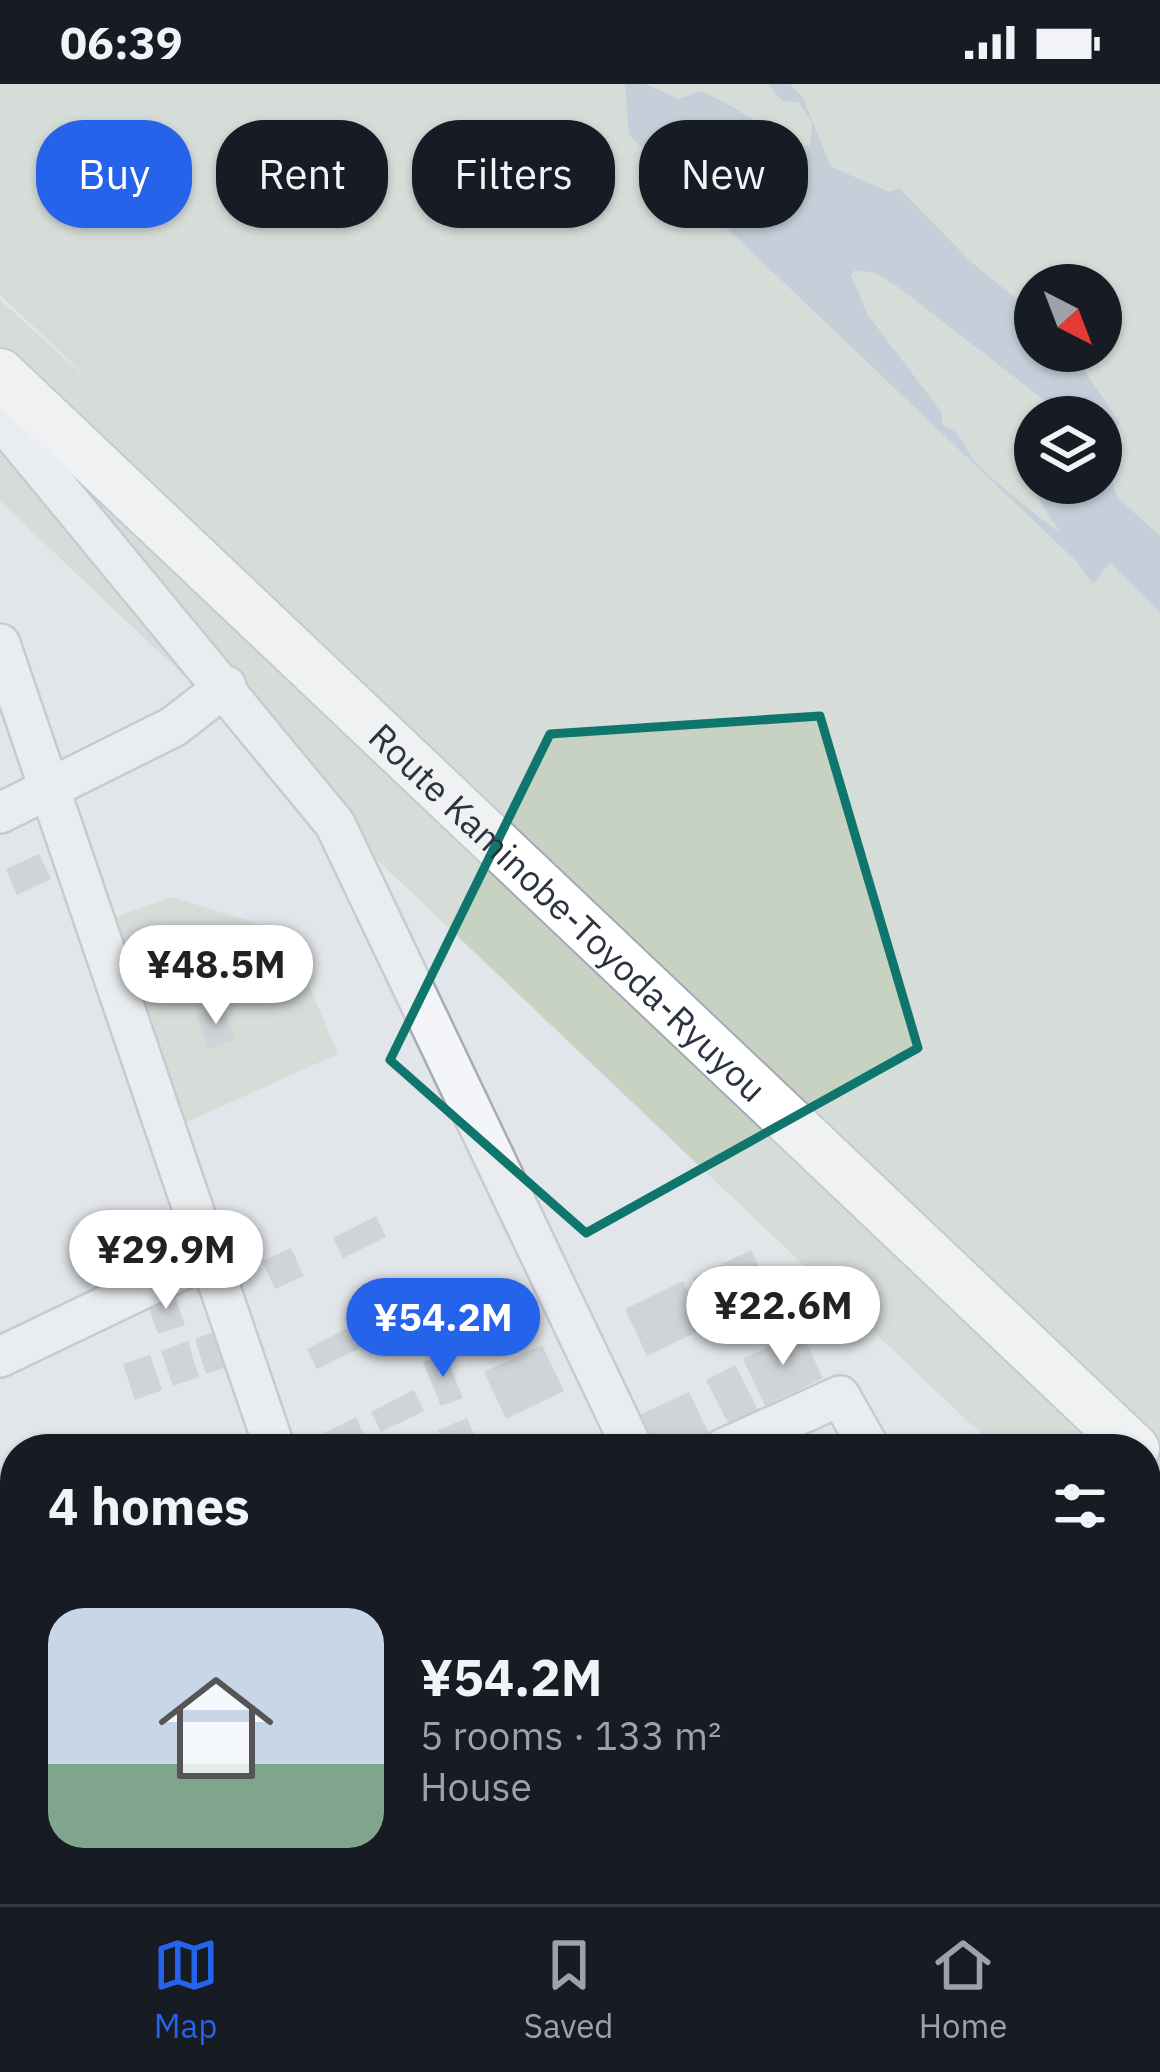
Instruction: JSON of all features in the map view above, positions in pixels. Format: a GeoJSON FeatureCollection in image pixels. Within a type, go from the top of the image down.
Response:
{"type":"FeatureCollection","features":[{"type":"Feature","properties":{"kind":"main road","name":"Route Kaminobe-Toyoda-Ryuyou"},"geometry":{"type":"LineString","coordinates":[[0,373],[1119,1434]]}},
{"type":"Feature","properties":{"kind":"street"},"geometry":{"type":"LineString","coordinates":[[0,418],[226,686],[335,824],[627,1434]]}},
{"type":"Feature","properties":{"kind":"street"},"geometry":{"type":"LineString","coordinates":[[0,644],[269,1434]]}},
{"type":"Feature","properties":{"kind":"street"},"geometry":{"type":"LineString","coordinates":[[0,813],[173,727],[226,686]]}},
{"type":"Feature","properties":{"kind":"street"},"geometry":{"type":"LineString","coordinates":[[0,1358],[212,1256]]}},
{"type":"Feature","properties":{"kind":"street"},"geometry":{"type":"LineString","coordinates":[[756,1434],[840,1396],[862,1434]]}},
{"type":"Feature","properties":{"kind":"highlighted area"},"geometry":{"type":"Polygon","coordinates":[[[820,716],[918,1048],[586,1233],[390,1060],[550,734],[820,716]]]}},
{"type":"Feature","properties":{"kind":"green space"},"geometry":{"type":"Polygon","coordinates":[[[0,84],[1160,84],[1160,1434],[981,1434],[0,501],[0,300],[111,400],[0,295],[0,84]]]}},
{"type":"Feature","properties":{"kind":"green space"},"geometry":{"type":"Polygon","coordinates":[[[172,897],[287,933],[338,1054],[180,1125],[97,924],[172,897]]]}},
{"type":"Feature","properties":{"kind":"water"},"geometry":{"type":"Polygon","coordinates":[[[625,84],[645,84],[679,99],[701,91],[752,120],[639,120],[639,145],[629,135],[625,84]]]}},
{"type":"Feature","properties":{"kind":"water"},"geometry":{"type":"Polygon","coordinates":[[[768,84],[790,84],[803,98],[831,167],[890,192],[899,188],[971,262],[1014,297],[1014,372],[1085,372],[1102,396],[1039,396],[898,287],[875,273],[855,270],[851,275],[868,315],[942,413],[942,424],[958,435],[973,459],[1014,496],[1014,502],[727,228],[808,228],[812,123],[799,102],[782,101],[768,84]]]}},
{"type":"Feature","properties":{"kind":"water"},"geometry":{"type":"Polygon","coordinates":[[[1122,502],[1160,536],[1160,612],[1110,563],[1093,584],[1075,560],[1016,504],[1059,531],[1042,504],[1122,502]]]}},
{"type":"Feature","properties":{"kind":"building"},"geometry":{"type":"Polygon","coordinates":[[[39,854],[51,879],[17,895],[6,869],[39,854]]]}},
{"type":"Feature","properties":{"kind":"building"},"geometry":{"type":"Polygon","coordinates":[[[223,1005],[235,1040],[208,1049],[197,1014],[223,1005]]]}},
{"type":"Feature","properties":{"kind":"building"},"geometry":{"type":"Polygon","coordinates":[[[376,1216],[386,1237],[343,1258],[333,1238],[376,1216]]]}},
{"type":"Feature","properties":{"kind":"building"},"geometry":{"type":"Polygon","coordinates":[[[291,1248],[304,1276],[275,1289],[262,1261],[291,1248]]]}},
{"type":"Feature","properties":{"kind":"building"},"geometry":{"type":"Polygon","coordinates":[[[751,1250],[773,1297],[715,1324],[693,1278],[751,1250]]]}},
{"type":"Feature","properties":{"kind":"building"},"geometry":{"type":"Polygon","coordinates":[[[683,1281],[705,1328],[647,1356],[625,1309],[683,1281]]]}},
{"type":"Feature","properties":{"kind":"building"},"geometry":{"type":"Polygon","coordinates":[[[173,1290],[185,1325],[158,1334],[146,1299],[173,1290]]]}},
{"type":"Feature","properties":{"kind":"building"},"geometry":{"type":"Polygon","coordinates":[[[420,1305],[430,1325],[387,1347],[377,1326],[420,1305]]]}},
{"type":"Feature","properties":{"kind":"building"},"geometry":{"type":"Polygon","coordinates":[[[350,1327],[360,1348],[317,1369],[307,1349],[350,1327]]]}},
{"type":"Feature","properties":{"kind":"building"},"geometry":{"type":"Polygon","coordinates":[[[221,1329],[233,1365],[206,1374],[195,1339],[221,1329]]]}},
{"type":"Feature","properties":{"kind":"building"},"geometry":{"type":"Polygon","coordinates":[[[801,1331],[823,1378],[765,1406],[743,1359],[801,1331]]]}},
{"type":"Feature","properties":{"kind":"building"},"geometry":{"type":"Polygon","coordinates":[[[188,1341],[199,1377],[173,1386],[161,1351],[188,1341]]]}},
{"type":"Feature","properties":{"kind":"building"},"geometry":{"type":"Polygon","coordinates":[[[542,1345],[564,1391],[506,1419],[484,1372],[542,1345]]]}},
{"type":"Feature","properties":{"kind":"building"},"geometry":{"type":"Polygon","coordinates":[[[445,1353],[463,1398],[441,1406],[423,1362],[445,1353]]]}},
{"type":"Feature","properties":{"kind":"building"},"geometry":{"type":"Polygon","coordinates":[[[150,1355],[162,1390],[135,1400],[123,1364],[150,1355]]]}},
{"type":"Feature","properties":{"kind":"building"},"geometry":{"type":"Polygon","coordinates":[[[735,1365],[758,1410],[729,1425],[706,1380],[735,1365]]]}},
{"type":"Feature","properties":{"kind":"building"},"geometry":{"type":"Polygon","coordinates":[[[414,1390],[424,1411],[381,1432],[371,1412],[414,1390]]]}},
{"type":"Feature","properties":{"kind":"building"},"geometry":{"type":"Polygon","coordinates":[[[689,1392],[709,1434],[638,1434],[631,1419],[689,1392]]]}},
{"type":"Feature","properties":{"kind":"building"},"geometry":{"type":"Polygon","coordinates":[[[356,1417],[364,1434],[323,1434],[356,1417]]]}},
{"type":"Feature","properties":{"kind":"building"},"geometry":{"type":"Polygon","coordinates":[[[467,1418],[474,1434],[440,1434],[438,1430],[467,1418]]]}}]}
